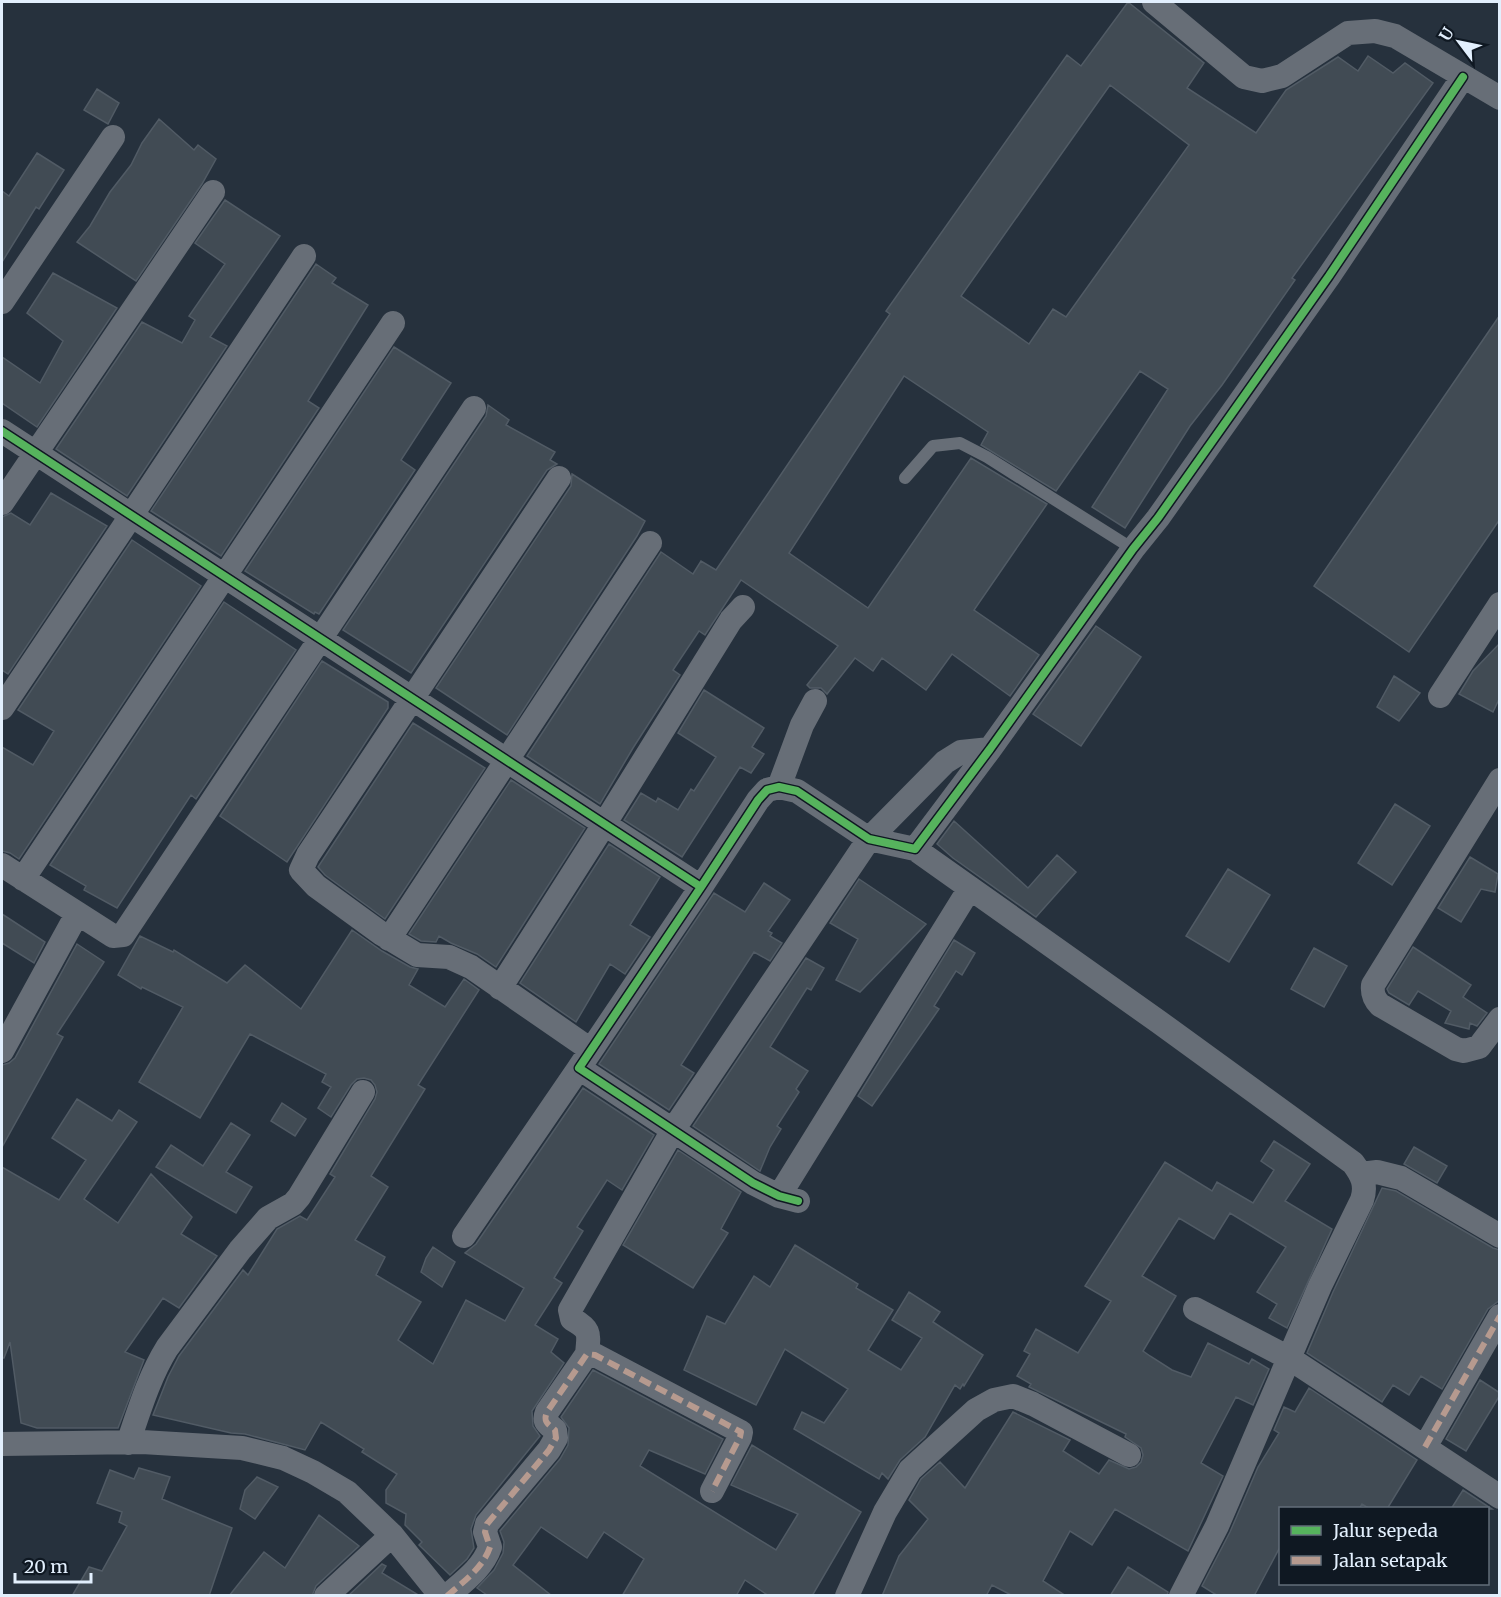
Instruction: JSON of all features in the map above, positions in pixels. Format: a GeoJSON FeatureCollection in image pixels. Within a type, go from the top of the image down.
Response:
{"type":"FeatureCollection","features":[{"type":"Feature","properties":{"kind":"street"},"geometry":{"type":"LineString","coordinates":[[1154,2],[1244,77],[1262,81],[1282,75],[1348,33],[1375,31],[1395,36],[1500,99]]}},
{"type":"Feature","properties":{"kind":"street"},"geometry":{"type":"LineString","coordinates":[[915,849],[990,749],[1133,549],[1158,518],[1329,276],[1462,77]]}},
{"type":"Feature","properties":{"kind":"street"},"geometry":{"type":"LineString","coordinates":[[2,302],[113,137]]}},
{"type":"Feature","properties":{"kind":"street"},"geometry":{"type":"LineString","coordinates":[[2,503],[213,192]]}},
{"type":"Feature","properties":{"kind":"street"},"geometry":{"type":"LineString","coordinates":[[2,708],[304,256]]}},
{"type":"Feature","properties":{"kind":"street"},"geometry":{"type":"LineString","coordinates":[[23,879],[393,323]]}},
{"type":"Feature","properties":{"kind":"street"},"geometry":{"type":"LineString","coordinates":[[2,865],[113,936],[123,934],[474,408]]}},
{"type":"Feature","properties":{"kind":"street"},"geometry":{"type":"LineString","coordinates":[[2,431],[701,887]]}},
{"type":"Feature","properties":{"kind":"street"},"geometry":{"type":"LineString","coordinates":[[559,478],[308,855],[301,870],[316,886],[389,939],[417,955],[449,957],[460,961],[500,988],[673,1130],[753,1183],[789,1198],[970,888]]}},
{"type":"Feature","properties":{"kind":"street"},"geometry":{"type":"LineString","coordinates":[[389,939],[650,543]]}},
{"type":"Feature","properties":{"kind":"street"},"geometry":{"type":"LineString","coordinates":[[1440,696],[1500,604]]}},
{"type":"Feature","properties":{"kind":"street"},"geometry":{"type":"LineString","coordinates":[[500,988],[731,620],[743,607]]}},
{"type":"Feature","properties":{"kind":"street"},"geometry":{"type":"LineString","coordinates":[[779,787],[798,734],[815,701]]}},
{"type":"Feature","properties":{"kind":"street"},"geometry":{"type":"LineString","coordinates":[[447,1596],[476,1570],[484,1559],[490,1547],[485,1532],[487,1524],[549,1450],[556,1438],[556,1432],[544,1419],[546,1412],[587,1354],[589,1333],[585,1327],[572,1319],[570,1310],[673,1130],[869,839],[945,762],[961,752],[990,749]]}},
{"type":"Feature","properties":{"kind":"street"},"geometry":{"type":"LineString","coordinates":[[1500,780],[1372,990],[1373,996],[1380,1005],[1456,1049],[1464,1051],[1479,1047],[1500,1019]]}},
{"type":"Feature","properties":{"kind":"street"},"geometry":{"type":"LineString","coordinates":[[464,1236],[758,800],[767,790],[779,787],[797,791],[869,839],[915,849],[1353,1163],[1361,1174],[1364,1192],[1362,1200],[1320,1286],[1217,1526],[1180,1596]]}},
{"type":"Feature","properties":{"kind":"street"},"geometry":{"type":"LineString","coordinates":[[2,1051],[77,914]]}},
{"type":"Feature","properties":{"kind":"street"},"geometry":{"type":"LineString","coordinates":[[128,1443],[151,1380],[167,1348],[240,1250],[268,1218],[293,1204],[363,1092]]}},
{"type":"Feature","properties":{"kind":"street"},"geometry":{"type":"LineString","coordinates":[[1361,1174],[1377,1172],[1401,1178],[1500,1236]]}},
{"type":"Feature","properties":{"kind":"street"},"geometry":{"type":"LineString","coordinates":[[1195,1309],[1289,1358],[1500,1497]]}},
{"type":"Feature","properties":{"kind":"street"},"geometry":{"type":"LineString","coordinates":[[1425,1447],[1500,1316]]}},
{"type":"Feature","properties":{"kind":"street"},"geometry":{"type":"LineString","coordinates":[[587,1354],[595,1355],[741,1432],[712,1491]]}},
{"type":"Feature","properties":{"kind":"street"},"geometry":{"type":"LineString","coordinates":[[847,1596],[885,1512],[910,1470],[976,1410],[994,1400],[1013,1396],[1034,1404],[1129,1455]]}},
{"type":"Feature","properties":{"kind":"street"},"geometry":{"type":"LineString","coordinates":[[2,1444],[128,1443],[242,1448],[283,1458],[347,1492],[392,1535],[441,1596]]}},
{"type":"Feature","properties":{"kind":"street"},"geometry":{"type":"LineString","coordinates":[[326,1596],[392,1535]]}},
{"type":"Feature","properties":{"kind":"lane"},"geometry":{"type":"LineString","coordinates":[[905,478],[933,446],[960,443],[987,457],[1133,549]]}},
{"type":"Feature","properties":{"kind":"building"},"geometry":{"type":"Polygon","coordinates":[[[1128,2],[1204,63],[1187,88],[1256,133],[1286,90],[1338,57],[1358,71],[1368,56],[1393,73],[1405,63],[1433,83],[1292,278],[1295,280],[1222,385],[1190,426],[1125,528],[1092,507],[1168,389],[1140,371],[1056,491],[981,445],[988,432],[904,376],[789,553],[868,608],[971,458],[1047,504],[974,610],[1039,655],[1010,696],[952,654],[926,690],[882,658],[873,671],[855,658],[827,694],[821,688],[810,688],[807,685],[838,646],[741,580],[705,635],[699,631],[673,670],[680,675],[600,804],[527,756],[661,552],[693,574],[701,561],[716,570],[890,314],[886,311],[1067,55],[1081,66],[1128,2]],[[1110,85],[961,296],[1029,344],[1053,309],[1066,317],[1189,145],[1110,85]]]}},
{"type":"Feature","properties":{"kind":"building"},"geometry":{"type":"Polygon","coordinates":[[[97,89],[119,103],[108,124],[84,110],[97,89]]]}},
{"type":"Feature","properties":{"kind":"building"},"geometry":{"type":"Polygon","coordinates":[[[159,119],[194,150],[198,145],[216,159],[202,184],[136,281],[77,242],[131,165],[142,143],[159,119]]]}},
{"type":"Feature","properties":{"kind":"building"},"geometry":{"type":"Polygon","coordinates":[[[37,153],[64,170],[39,209],[36,207],[2,262],[2,191],[9,196],[37,153]]]}},
{"type":"Feature","properties":{"kind":"building"},"geometry":{"type":"Polygon","coordinates":[[[225,200],[280,236],[210,337],[227,346],[127,496],[56,449],[142,322],[182,343],[195,320],[189,316],[225,264],[195,243],[225,200]]]}},
{"type":"Feature","properties":{"kind":"building"},"geometry":{"type":"Polygon","coordinates":[[[316,264],[336,278],[332,283],[368,305],[308,401],[319,408],[221,556],[151,511],[316,264]]]}},
{"type":"Feature","properties":{"kind":"building"},"geometry":{"type":"Polygon","coordinates":[[[53,273],[117,308],[37,427],[2,403],[2,357],[40,383],[63,341],[27,313],[53,273]]]}},
{"type":"Feature","properties":{"kind":"building"},"geometry":{"type":"Polygon","coordinates":[[[1500,315],[1500,519],[1409,652],[1314,586],[1500,315]]]}},
{"type":"Feature","properties":{"kind":"building"},"geometry":{"type":"Polygon","coordinates":[[[394,347],[451,383],[401,460],[415,470],[319,614],[315,612],[314,614],[245,571],[394,347]]]}},
{"type":"Feature","properties":{"kind":"building"},"geometry":{"type":"Polygon","coordinates":[[[488,405],[509,420],[506,425],[555,452],[550,460],[557,464],[547,470],[411,673],[343,630],[486,416],[488,405]]]}},
{"type":"Feature","properties":{"kind":"building"},"geometry":{"type":"Polygon","coordinates":[[[572,474],[645,521],[507,735],[436,688],[571,486],[572,474]]]}},
{"type":"Feature","properties":{"kind":"building"},"geometry":{"type":"Polygon","coordinates":[[[51,493],[107,526],[8,674],[2,670],[2,517],[11,513],[30,525],[51,493]]]}},
{"type":"Feature","properties":{"kind":"building"},"geometry":{"type":"Polygon","coordinates":[[[132,540],[201,586],[19,859],[2,851],[2,747],[33,765],[54,731],[18,710],[132,540]]]}},
{"type":"Feature","properties":{"kind":"building"},"geometry":{"type":"Polygon","coordinates":[[[224,602],[296,650],[196,799],[191,795],[117,908],[84,890],[86,886],[50,865],[224,602]]]}},
{"type":"Feature","properties":{"kind":"building"},"geometry":{"type":"Polygon","coordinates":[[[1096,626],[1141,657],[1081,746],[1033,714],[1096,626]]]}},
{"type":"Feature","properties":{"kind":"building"},"geometry":{"type":"Polygon","coordinates":[[[1500,643],[1500,697],[1493,712],[1459,694],[1473,671],[1500,643]]]}},
{"type":"Feature","properties":{"kind":"building"},"geometry":{"type":"Polygon","coordinates":[[[322,661],[388,702],[388,708],[287,862],[220,816],[322,661]]]}},
{"type":"Feature","properties":{"kind":"building"},"geometry":{"type":"Polygon","coordinates":[[[1394,676],[1420,693],[1399,721],[1377,707],[1394,676]]]}},
{"type":"Feature","properties":{"kind":"building"},"geometry":{"type":"Polygon","coordinates":[[[704,690],[764,728],[752,747],[764,754],[751,773],[740,767],[682,857],[624,820],[641,793],[656,802],[658,798],[678,810],[691,789],[694,791],[716,757],[678,733],[704,690]]]}},
{"type":"Feature","properties":{"kind":"building"},"geometry":{"type":"Polygon","coordinates":[[[413,723],[485,768],[385,919],[325,875],[318,867],[413,723]]]}},
{"type":"Feature","properties":{"kind":"building"},"geometry":{"type":"Polygon","coordinates":[[[511,780],[585,828],[496,967],[477,954],[439,936],[436,942],[421,941],[409,934],[511,780]]]}},
{"type":"Feature","properties":{"kind":"building"},"geometry":{"type":"Polygon","coordinates":[[[1395,804],[1430,826],[1392,885],[1358,863],[1395,804]]]}},
{"type":"Feature","properties":{"kind":"building"},"geometry":{"type":"Polygon","coordinates":[[[954,821],[1028,888],[1057,855],[1076,872],[1036,917],[937,844],[954,821]]]}},
{"type":"Feature","properties":{"kind":"building"},"geometry":{"type":"Polygon","coordinates":[[[609,844],[660,877],[630,925],[650,937],[625,974],[610,964],[576,1022],[520,983],[609,844]]]}},
{"type":"Feature","properties":{"kind":"building"},"geometry":{"type":"Polygon","coordinates":[[[1470,857],[1498,874],[1495,892],[1481,889],[1461,922],[1438,908],[1470,857]]]}},
{"type":"Feature","properties":{"kind":"building"},"geometry":{"type":"Polygon","coordinates":[[[1228,869],[1270,895],[1229,962],[1186,936],[1228,869]]]}},
{"type":"Feature","properties":{"kind":"building"},"geometry":{"type":"Polygon","coordinates":[[[859,879],[926,924],[860,992],[836,980],[858,939],[830,923],[859,879]]]}},
{"type":"Feature","properties":{"kind":"building"},"geometry":{"type":"Polygon","coordinates":[[[764,883],[790,900],[768,931],[772,933],[770,936],[782,943],[770,961],[754,952],[681,1065],[694,1073],[669,1110],[599,1064],[714,893],[745,912],[764,883]]]}},
{"type":"Feature","properties":{"kind":"building"},"geometry":{"type":"Polygon","coordinates":[[[2,914],[45,942],[34,963],[2,943],[2,914]]]}},
{"type":"Feature","properties":{"kind":"building"},"geometry":{"type":"Polygon","coordinates":[[[352,930],[382,951],[418,969],[409,985],[445,1007],[464,979],[479,990],[418,1085],[425,1089],[371,1176],[388,1187],[355,1240],[385,1257],[376,1275],[421,1302],[398,1340],[433,1364],[466,1300],[505,1321],[524,1288],[465,1253],[476,1244],[583,1088],[654,1135],[622,1190],[607,1180],[577,1227],[583,1231],[554,1278],[562,1283],[535,1325],[558,1339],[551,1352],[564,1363],[532,1411],[533,1426],[540,1436],[476,1515],[471,1529],[474,1548],[467,1559],[450,1575],[419,1545],[422,1542],[405,1525],[406,1514],[386,1503],[386,1490],[397,1474],[362,1452],[364,1449],[321,1422],[305,1450],[245,1434],[231,1433],[153,1415],[179,1356],[243,1270],[248,1275],[277,1229],[300,1216],[307,1220],[335,1177],[330,1174],[377,1092],[371,1080],[357,1079],[331,1117],[318,1108],[331,1087],[322,1082],[326,1074],[250,1034],[200,1118],[139,1082],[183,1007],[142,987],[141,989],[118,975],[140,936],[173,952],[174,950],[227,983],[245,965],[301,1009],[352,930]]]}},
{"type":"Feature","properties":{"kind":"building"},"geometry":{"type":"Polygon","coordinates":[[[954,940],[975,953],[962,975],[956,971],[934,1006],[939,1009],[872,1106],[858,1096],[954,940]]]}},
{"type":"Feature","properties":{"kind":"building"},"geometry":{"type":"Polygon","coordinates":[[[77,944],[104,962],[57,1034],[63,1037],[2,1147],[2,1065],[15,1058],[77,944]]]}},
{"type":"Feature","properties":{"kind":"building"},"geometry":{"type":"Polygon","coordinates":[[[1413,947],[1471,985],[1463,997],[1487,1013],[1477,1026],[1470,1023],[1469,1029],[1445,1023],[1451,1011],[1418,991],[1409,1005],[1389,993],[1387,989],[1413,947]]]}},
{"type":"Feature","properties":{"kind":"building"},"geometry":{"type":"Polygon","coordinates":[[[1314,948],[1347,966],[1324,1007],[1291,989],[1314,948]]]}},
{"type":"Feature","properties":{"kind":"building"},"geometry":{"type":"Polygon","coordinates":[[[806,958],[824,968],[811,990],[807,988],[770,1047],[808,1071],[796,1089],[799,1092],[777,1126],[781,1129],[760,1171],[693,1126],[806,958]]]}},
{"type":"Feature","properties":{"kind":"building"},"geometry":{"type":"Polygon","coordinates":[[[77,1099],[112,1121],[119,1110],[137,1122],[84,1199],[118,1223],[151,1174],[192,1217],[181,1234],[217,1256],[179,1308],[163,1298],[125,1352],[144,1360],[118,1428],[37,1428],[21,1423],[10,1342],[2,1358],[2,1167],[59,1200],[86,1160],[52,1138],[77,1099]]]}},
{"type":"Feature","properties":{"kind":"building"},"geometry":{"type":"Polygon","coordinates":[[[282,1103],[306,1119],[295,1136],[271,1121],[282,1103]]]}},
{"type":"Feature","properties":{"kind":"building"},"geometry":{"type":"Polygon","coordinates":[[[231,1123],[250,1135],[226,1172],[252,1187],[236,1213],[156,1167],[171,1145],[203,1166],[231,1123]]]}},
{"type":"Feature","properties":{"kind":"building"},"geometry":{"type":"Polygon","coordinates":[[[1274,1141],[1310,1164],[1285,1201],[1332,1229],[1287,1328],[1269,1318],[1277,1304],[1257,1292],[1286,1247],[1230,1213],[1214,1239],[1179,1218],[1142,1276],[1176,1296],[1143,1351],[1172,1370],[1191,1377],[1208,1343],[1249,1364],[1252,1359],[1269,1369],[1253,1405],[1236,1397],[1201,1463],[1223,1476],[1188,1551],[1115,1509],[1092,1545],[1070,1531],[1043,1581],[1066,1596],[1013,1596],[992,1585],[986,1596],[882,1596],[899,1556],[928,1519],[909,1500],[921,1479],[940,1462],[965,1488],[1013,1412],[1070,1440],[1063,1451],[1099,1474],[1109,1460],[1129,1469],[1141,1462],[1143,1455],[1141,1448],[1125,1437],[1126,1434],[1029,1387],[1031,1384],[1017,1376],[1030,1354],[1024,1351],[1036,1329],[1078,1353],[1111,1301],[1085,1286],[1165,1162],[1212,1191],[1217,1182],[1253,1203],[1274,1170],[1261,1161],[1274,1141]]]}},
{"type":"Feature","properties":{"kind":"building"},"geometry":{"type":"Polygon","coordinates":[[[1414,1147],[1447,1166],[1437,1183],[1404,1164],[1414,1147]]]}},
{"type":"Feature","properties":{"kind":"building"},"geometry":{"type":"Polygon","coordinates":[[[678,1150],[741,1192],[721,1229],[728,1233],[693,1288],[623,1245],[678,1150]]]}},
{"type":"Feature","properties":{"kind":"building"},"geometry":{"type":"Polygon","coordinates":[[[1382,1188],[1396,1191],[1500,1250],[1500,1300],[1488,1309],[1442,1389],[1421,1376],[1409,1395],[1393,1385],[1382,1402],[1307,1353],[1382,1188]]]}},
{"type":"Feature","properties":{"kind":"building"},"geometry":{"type":"Polygon","coordinates":[[[795,1245],[858,1284],[856,1288],[893,1310],[868,1350],[901,1370],[922,1338],[892,1320],[909,1292],[940,1312],[933,1322],[983,1355],[964,1386],[963,1384],[960,1389],[955,1385],[925,1437],[900,1460],[888,1479],[882,1473],[879,1479],[794,1429],[802,1412],[824,1423],[848,1389],[785,1349],[756,1405],[684,1370],[707,1316],[725,1324],[754,1276],[770,1287],[795,1245]]]}},
{"type":"Feature","properties":{"kind":"building"},"geometry":{"type":"Polygon","coordinates":[[[433,1247],[455,1262],[442,1287],[421,1272],[433,1247]]]}},
{"type":"Feature","properties":{"kind":"building"},"geometry":{"type":"Polygon","coordinates":[[[593,1370],[723,1439],[705,1474],[649,1450],[640,1466],[776,1550],[798,1514],[731,1485],[752,1445],[861,1512],[812,1596],[769,1596],[745,1580],[736,1596],[622,1596],[644,1559],[604,1532],[587,1558],[541,1527],[513,1565],[552,1596],[487,1595],[477,1588],[494,1570],[503,1553],[504,1542],[500,1531],[560,1459],[568,1445],[569,1428],[561,1417],[593,1370]]]}},
{"type":"Feature","properties":{"kind":"building"},"geometry":{"type":"Polygon","coordinates":[[[1480,1380],[1500,1395],[1466,1451],[1446,1439],[1480,1380]]]}},
{"type":"Feature","properties":{"kind":"building"},"geometry":{"type":"Polygon","coordinates":[[[1309,1388],[1417,1460],[1388,1507],[1367,1507],[1362,1504],[1360,1507],[1279,1507],[1279,1549],[1254,1596],[1218,1596],[1202,1586],[1230,1532],[1258,1467],[1279,1433],[1274,1430],[1284,1407],[1295,1412],[1309,1388]]]}},
{"type":"Feature","properties":{"kind":"building"},"geometry":{"type":"Polygon","coordinates":[[[139,1468],[170,1477],[162,1499],[232,1528],[209,1596],[72,1596],[89,1567],[102,1571],[127,1526],[119,1522],[122,1512],[97,1503],[110,1470],[134,1479],[139,1468]]]}},
{"type":"Feature","properties":{"kind":"building"},"geometry":{"type":"Polygon","coordinates":[[[257,1477],[278,1487],[255,1519],[240,1509],[245,1490],[257,1477]]]}},
{"type":"Feature","properties":{"kind":"building"},"geometry":{"type":"Polygon","coordinates":[[[1463,1490],[1489,1507],[1452,1507],[1463,1490]]]}},
{"type":"Feature","properties":{"kind":"building"},"geometry":{"type":"Polygon","coordinates":[[[319,1515],[359,1546],[316,1586],[312,1596],[229,1596],[264,1552],[285,1568],[319,1515]]]}},
{"type":"Feature","properties":{"kind":"building"},"geometry":{"type":"Polygon","coordinates":[[[382,1564],[386,1566],[382,1573],[420,1596],[348,1596],[382,1564]]]}},
{"type":"Feature","properties":{"kind":"building"},"geometry":{"type":"Polygon","coordinates":[[[1128,1567],[1168,1592],[1167,1596],[1110,1596],[1128,1567]]]}},
{"type":"Feature","properties":{"kind":"marked path"},"geometry":{"type":"LineString","coordinates":[[1425,1447],[1500,1316]]}},
{"type":"Feature","properties":{"kind":"marked path"},"geometry":{"type":"LineString","coordinates":[[447,1596],[483,1562],[490,1547],[485,1532],[487,1524],[549,1450],[556,1438],[555,1430],[546,1420],[547,1412],[587,1354],[595,1355],[741,1432],[712,1491]]}},
{"type":"Feature","properties":{"kind":"cycle path"},"geometry":{"type":"LineString","coordinates":[[701,887],[758,800],[767,790],[779,787],[797,791],[869,839],[915,849],[990,749],[1133,549],[1158,518],[1329,276],[1463,77]]}},
{"type":"Feature","properties":{"kind":"cycle path"},"geometry":{"type":"LineString","coordinates":[[2,431],[701,887],[579,1068],[753,1183],[779,1196],[798,1201]]}}]}
